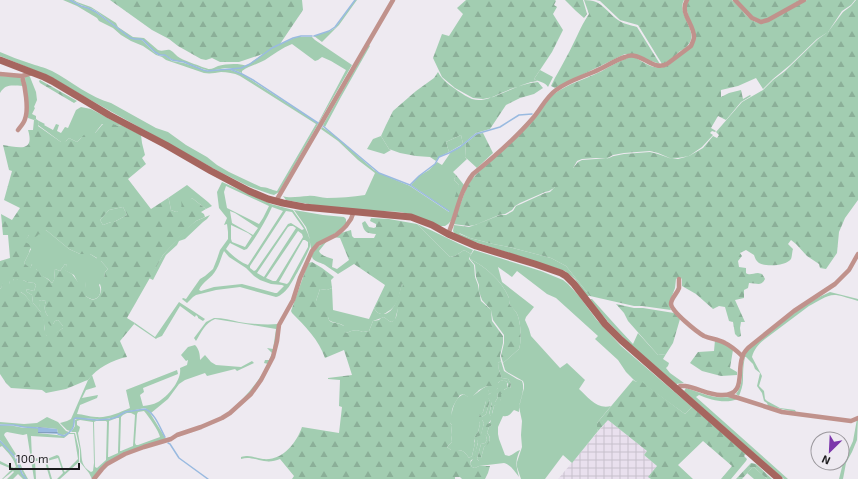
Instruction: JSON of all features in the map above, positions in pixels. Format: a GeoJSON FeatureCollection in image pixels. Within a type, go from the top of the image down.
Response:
{"type":"FeatureCollection","features":[{"type":"Feature","properties":{"kind":"main road"},"geometry":{"type":"LineString","coordinates":[[0,60],[52,81],[109,115],[249,191],[276,201],[304,207],[411,217],[432,225],[448,234],[476,246],[553,270],[566,276],[613,333],[779,479]]}},
{"type":"Feature","properties":{"kind":"street"},"geometry":{"type":"LineString","coordinates":[[276,201],[393,0]]}},
{"type":"Feature","properties":{"kind":"street"},"geometry":{"type":"LineString","coordinates":[[448,234],[464,188],[470,178],[521,131],[535,116],[555,90],[626,56],[638,56],[653,64],[663,66],[691,46],[694,36],[684,7],[687,0]]}},
{"type":"Feature","properties":{"kind":"street"},"geometry":{"type":"LineString","coordinates":[[735,0],[752,18],[761,22],[768,20],[804,0]]}},
{"type":"Feature","properties":{"kind":"street"},"geometry":{"type":"LineString","coordinates":[[0,74],[22,76],[34,73]]}},
{"type":"Feature","properties":{"kind":"street"},"geometry":{"type":"LineString","coordinates":[[18,130],[24,122],[26,115],[22,76]]}},
{"type":"Feature","properties":{"kind":"street"},"geometry":{"type":"LineString","coordinates":[[94,479],[107,464],[125,454],[171,439],[177,434],[206,425],[222,418],[230,413],[251,394],[262,380],[273,358],[279,325],[293,300],[300,278],[312,251],[318,244],[342,230],[351,220],[354,211]]}},
{"type":"Feature","properties":{"kind":"street"},"geometry":{"type":"LineString","coordinates":[[729,395],[736,390],[739,384],[742,356],[748,348],[794,311],[840,279],[849,270],[858,254]]}},
{"type":"Feature","properties":{"kind":"street"},"geometry":{"type":"LineString","coordinates":[[679,279],[679,287],[671,303],[675,312],[704,336],[716,339],[726,344],[742,356]]}},
{"type":"Feature","properties":{"kind":"street"},"geometry":{"type":"LineString","coordinates":[[676,390],[679,387],[690,386],[712,394],[729,395],[782,412],[851,420],[858,418]]}},
{"type":"Feature","properties":{"kind":"shaded area"},"geometry":{"type":"Polygon","coordinates":[[[608,420],[647,451],[644,455],[657,466],[649,477],[651,479],[558,479],[608,420]]]}},
{"type":"Feature","properties":{"kind":"green space"},"geometry":{"type":"Polygon","coordinates":[[[63,0],[70,0],[80,6],[91,9],[131,38],[140,39],[154,52],[160,56],[165,55],[172,61],[184,63],[207,71],[228,69],[242,74],[318,123],[346,70],[322,57],[315,61],[292,44],[281,49],[265,60],[245,69],[242,73],[231,69],[246,66],[272,48],[298,37],[312,37],[352,65],[279,192],[274,195],[248,186],[218,171],[51,77],[0,56],[0,52],[52,71],[96,97],[111,103],[156,128],[168,132],[229,172],[261,187],[266,187],[277,191],[316,124],[240,76],[226,72],[204,73],[166,60],[121,35],[113,28],[99,21],[97,18],[77,6],[63,0]]]}},
{"type":"Feature","properties":{"kind":"green space"},"geometry":{"type":"Polygon","coordinates":[[[71,0],[91,7],[116,23],[118,27],[133,37],[144,38],[158,50],[170,50],[180,58],[194,64],[209,69],[228,64],[240,64],[246,66],[210,71],[184,62],[173,60],[165,55],[160,55],[155,52],[143,40],[131,38],[96,11],[71,0]]]}},
{"type":"Feature","properties":{"kind":"green space"},"geometry":{"type":"Polygon","coordinates":[[[110,0],[302,0],[303,10],[280,44],[263,54],[239,62],[220,62],[212,58],[206,60],[201,59],[152,30],[110,0]]]}},
{"type":"Feature","properties":{"kind":"green space"},"geometry":{"type":"Polygon","coordinates":[[[355,0],[357,0],[339,25],[322,42],[314,36],[335,28],[355,0]]]}},
{"type":"Feature","properties":{"kind":"green space"},"geometry":{"type":"Polygon","coordinates":[[[466,0],[556,1],[554,5],[557,7],[553,14],[563,30],[552,52],[534,79],[538,81],[531,82],[493,97],[483,99],[473,98],[455,88],[442,77],[433,58],[442,34],[449,36],[463,14],[457,8],[466,0]]]}},
{"type":"Feature","properties":{"kind":"green space"},"geometry":{"type":"Polygon","coordinates":[[[565,0],[583,0],[587,14],[584,18],[576,11],[565,0]]]}},
{"type":"Feature","properties":{"kind":"green space"},"geometry":{"type":"Polygon","coordinates":[[[584,0],[590,0],[600,4],[620,21],[637,27],[660,64],[631,54],[625,54],[555,88],[551,86],[589,14],[584,0]]]}},
{"type":"Feature","properties":{"kind":"green space"},"geometry":{"type":"Polygon","coordinates":[[[596,0],[684,0],[682,6],[690,29],[691,40],[685,48],[662,64],[638,25],[620,20],[600,1],[596,0]]]}},
{"type":"Feature","properties":{"kind":"green space"},"geometry":{"type":"Polygon","coordinates":[[[689,0],[732,0],[751,20],[759,23],[807,0],[855,0],[851,5],[842,11],[828,32],[817,39],[763,89],[756,78],[738,86],[721,90],[721,97],[741,90],[743,99],[750,95],[751,96],[741,102],[726,120],[718,116],[711,128],[716,131],[712,131],[710,133],[713,135],[702,147],[689,156],[672,159],[650,151],[613,155],[606,159],[582,159],[577,161],[573,168],[554,188],[520,203],[505,214],[475,225],[469,226],[453,224],[466,189],[471,180],[554,94],[572,84],[633,56],[650,66],[659,68],[669,65],[695,40],[686,7],[689,0]]]}},
{"type":"Feature","properties":{"kind":"green space"},"geometry":{"type":"Polygon","coordinates":[[[737,0],[801,0],[767,19],[761,20],[753,17],[737,0]]]}},
{"type":"Feature","properties":{"kind":"green space"},"geometry":{"type":"Polygon","coordinates":[[[856,0],[858,0],[858,200],[845,218],[839,232],[837,253],[826,269],[820,268],[819,264],[807,256],[791,240],[788,244],[793,249],[791,259],[785,263],[771,265],[762,264],[757,261],[754,255],[746,250],[740,253],[742,256],[738,261],[739,267],[746,268],[747,274],[762,274],[765,279],[760,284],[749,283],[748,288],[744,290],[744,298],[735,300],[745,322],[741,322],[741,336],[738,337],[735,334],[733,322],[729,321],[725,307],[719,306],[713,309],[696,294],[682,286],[682,279],[679,277],[676,279],[675,288],[669,304],[671,310],[634,306],[590,296],[566,266],[551,258],[470,238],[455,230],[454,225],[469,227],[500,215],[506,215],[513,211],[516,206],[550,192],[578,162],[582,160],[606,159],[624,154],[650,152],[672,159],[678,159],[689,156],[703,148],[713,136],[717,138],[719,135],[716,132],[742,102],[763,90],[785,71],[818,39],[828,32],[843,12],[856,0]]]}},
{"type":"Feature","properties":{"kind":"green space"},"geometry":{"type":"Polygon","coordinates":[[[369,45],[370,46],[325,127],[323,125],[369,45]]]}},
{"type":"Feature","properties":{"kind":"green space"},"geometry":{"type":"Polygon","coordinates":[[[540,70],[553,77],[548,87],[544,83],[534,79],[540,70]]]}},
{"type":"Feature","properties":{"kind":"green space"},"geometry":{"type":"Polygon","coordinates":[[[438,72],[452,87],[476,100],[486,99],[518,86],[538,82],[543,88],[534,94],[520,98],[506,105],[490,129],[476,133],[463,144],[461,135],[446,142],[449,152],[439,157],[436,161],[430,157],[400,153],[389,149],[381,136],[393,111],[434,78],[438,72]]]}},
{"type":"Feature","properties":{"kind":"green space"},"geometry":{"type":"Polygon","coordinates":[[[28,75],[36,92],[37,100],[32,114],[36,116],[36,119],[34,120],[28,118],[25,76],[28,75]]]}},
{"type":"Feature","properties":{"kind":"green space"},"geometry":{"type":"Polygon","coordinates":[[[0,76],[20,77],[23,86],[7,86],[0,93],[0,76]]]}},
{"type":"Feature","properties":{"kind":"green space"},"geometry":{"type":"Polygon","coordinates":[[[40,80],[77,101],[74,103],[40,83],[40,80]]]}},
{"type":"Feature","properties":{"kind":"green space"},"geometry":{"type":"Polygon","coordinates":[[[81,107],[91,109],[121,125],[102,124],[95,133],[81,138],[77,142],[69,138],[65,142],[61,142],[38,125],[39,121],[53,130],[56,124],[59,125],[57,131],[61,133],[65,127],[68,128],[76,110],[81,107]]]}},
{"type":"Feature","properties":{"kind":"green space"},"geometry":{"type":"Polygon","coordinates":[[[36,119],[39,121],[38,126],[61,142],[66,141],[69,138],[77,142],[87,133],[95,133],[102,125],[106,123],[118,126],[121,125],[141,135],[145,155],[142,158],[146,164],[128,179],[151,209],[168,198],[171,210],[176,212],[181,208],[181,200],[187,201],[192,198],[206,209],[201,212],[205,217],[196,221],[187,229],[163,255],[127,318],[135,323],[120,341],[127,357],[105,365],[88,380],[66,389],[46,393],[42,390],[11,388],[0,374],[0,299],[4,299],[4,289],[7,288],[21,292],[25,295],[43,318],[47,336],[52,335],[63,328],[58,320],[51,326],[48,323],[48,316],[45,309],[46,301],[39,301],[40,307],[43,311],[41,312],[33,303],[32,295],[27,292],[26,289],[34,291],[36,285],[34,283],[15,279],[10,285],[9,281],[4,281],[0,289],[0,261],[10,258],[8,235],[3,235],[1,214],[12,220],[20,208],[4,200],[12,171],[9,170],[3,145],[24,147],[27,145],[30,137],[28,130],[33,130],[34,120],[36,119]],[[123,207],[109,210],[100,220],[103,225],[114,222],[127,215],[123,207]],[[46,230],[45,234],[39,234],[33,238],[29,235],[25,242],[31,245],[24,263],[30,268],[34,261],[39,260],[39,264],[36,269],[52,283],[54,280],[55,269],[60,271],[65,264],[67,265],[65,270],[72,274],[78,282],[85,282],[87,290],[86,296],[91,299],[97,298],[101,291],[99,281],[100,278],[104,278],[105,272],[108,269],[101,261],[97,262],[97,258],[90,254],[80,254],[69,249],[46,230]]]}},
{"type":"Feature","properties":{"kind":"green space"},"geometry":{"type":"Polygon","coordinates":[[[322,127],[334,135],[374,170],[410,186],[449,212],[411,185],[419,176],[429,170],[437,162],[442,165],[451,152],[466,143],[465,157],[467,159],[453,172],[456,175],[454,180],[459,185],[458,201],[451,221],[445,226],[439,226],[401,212],[336,209],[286,200],[283,196],[332,198],[365,195],[375,173],[358,160],[338,141],[321,129],[322,127]]]}},
{"type":"Feature","properties":{"kind":"green space"},"geometry":{"type":"Polygon","coordinates":[[[483,133],[493,153],[477,168],[465,157],[466,143],[477,134],[483,133]]]}},
{"type":"Feature","properties":{"kind":"green space"},"geometry":{"type":"Polygon","coordinates":[[[461,135],[463,144],[449,152],[446,142],[461,135]]]}},
{"type":"Feature","properties":{"kind":"green space"},"geometry":{"type":"Polygon","coordinates":[[[381,136],[391,150],[384,154],[367,149],[373,139],[381,136]]]}},
{"type":"Feature","properties":{"kind":"green space"},"geometry":{"type":"Polygon","coordinates":[[[456,175],[464,185],[458,201],[454,199],[459,185],[454,180],[456,175]]]}},
{"type":"Feature","properties":{"kind":"green space"},"geometry":{"type":"Polygon","coordinates":[[[222,182],[271,204],[293,210],[304,227],[309,236],[309,249],[292,282],[286,291],[280,295],[276,297],[240,287],[216,290],[196,295],[187,303],[182,299],[186,299],[200,279],[213,269],[220,250],[228,239],[227,224],[224,225],[227,218],[219,208],[217,192],[222,182]],[[226,186],[224,192],[227,208],[259,224],[269,206],[226,186]],[[272,207],[267,218],[247,249],[244,250],[230,243],[226,249],[233,256],[248,265],[283,211],[272,207]],[[230,211],[232,223],[253,235],[258,228],[230,211]],[[286,211],[250,268],[254,271],[256,270],[288,224],[291,223],[302,230],[304,229],[292,212],[286,211]],[[231,225],[232,242],[245,247],[252,236],[231,225]],[[293,226],[288,227],[257,273],[264,277],[296,228],[293,226]],[[298,231],[266,278],[276,281],[303,237],[298,231]],[[303,240],[279,282],[287,284],[308,247],[308,242],[305,240],[303,240]],[[224,251],[219,265],[199,290],[201,291],[214,287],[242,284],[277,293],[284,286],[271,284],[260,280],[246,268],[229,257],[224,251]]]}},
{"type":"Feature","properties":{"kind":"green space"},"geometry":{"type":"Polygon","coordinates":[[[187,185],[212,206],[206,209],[192,198],[182,207],[180,211],[176,212],[171,210],[168,198],[187,185]]]}},
{"type":"Feature","properties":{"kind":"green space"},"geometry":{"type":"Polygon","coordinates":[[[123,207],[127,215],[114,222],[103,225],[100,220],[109,210],[123,207]]]}},
{"type":"Feature","properties":{"kind":"green space"},"geometry":{"type":"Polygon","coordinates":[[[294,210],[344,217],[346,219],[346,224],[343,228],[311,249],[306,227],[294,210]]]}},
{"type":"Feature","properties":{"kind":"green space"},"geometry":{"type":"Polygon","coordinates":[[[210,215],[185,239],[179,241],[177,245],[166,255],[153,280],[149,278],[163,255],[186,229],[196,221],[210,215]]]}},
{"type":"Feature","properties":{"kind":"green space"},"geometry":{"type":"Polygon","coordinates":[[[371,218],[389,219],[417,224],[450,257],[455,256],[464,250],[471,254],[469,259],[474,265],[475,277],[481,301],[491,310],[492,321],[503,336],[500,356],[501,361],[498,363],[499,370],[502,378],[508,379],[511,384],[510,390],[506,394],[501,394],[500,402],[494,406],[492,413],[494,421],[489,427],[487,433],[490,441],[484,447],[481,458],[483,462],[480,462],[477,459],[481,444],[485,443],[487,440],[486,436],[483,435],[486,424],[490,423],[491,420],[491,416],[489,415],[492,402],[495,402],[498,396],[497,394],[501,390],[507,388],[508,384],[506,381],[500,381],[498,383],[498,388],[494,392],[489,394],[488,397],[490,401],[486,414],[482,417],[484,423],[481,435],[477,437],[478,442],[474,459],[471,460],[470,463],[472,467],[475,468],[479,466],[490,466],[485,479],[462,479],[460,477],[455,477],[455,479],[292,479],[294,476],[280,459],[274,461],[261,461],[250,458],[241,459],[241,457],[250,456],[270,459],[282,454],[292,445],[302,427],[339,433],[342,407],[339,406],[340,380],[328,378],[352,375],[344,350],[325,358],[315,339],[291,311],[307,266],[312,262],[334,277],[331,280],[332,288],[327,290],[320,289],[316,306],[323,305],[328,312],[329,320],[344,326],[346,333],[354,330],[363,332],[369,331],[373,321],[384,317],[392,322],[394,320],[397,314],[402,284],[398,300],[394,307],[385,314],[381,314],[374,308],[385,285],[354,264],[338,274],[325,265],[314,260],[312,256],[317,248],[327,241],[319,251],[323,255],[333,259],[332,267],[337,269],[349,260],[340,238],[333,237],[351,230],[354,238],[374,238],[376,234],[366,232],[362,223],[365,221],[369,227],[376,227],[376,224],[370,221],[371,218]],[[487,386],[479,390],[470,399],[464,394],[460,395],[452,410],[453,419],[450,423],[452,425],[452,442],[447,447],[451,450],[462,451],[469,458],[472,456],[475,443],[474,438],[478,432],[480,424],[478,419],[480,414],[483,412],[486,401],[485,397],[489,390],[495,390],[495,386],[487,386]]]}},
{"type":"Feature","properties":{"kind":"green space"},"geometry":{"type":"Polygon","coordinates":[[[417,224],[473,250],[471,254],[464,250],[455,256],[450,257],[417,224]]]}},
{"type":"Feature","properties":{"kind":"green space"},"geometry":{"type":"Polygon","coordinates":[[[454,225],[460,234],[470,238],[551,258],[566,266],[590,296],[587,296],[575,279],[565,271],[472,241],[455,234],[453,231],[454,225]]]}},
{"type":"Feature","properties":{"kind":"green space"},"geometry":{"type":"Polygon","coordinates":[[[46,230],[69,249],[80,254],[90,254],[101,261],[108,269],[99,285],[100,292],[98,297],[93,299],[86,296],[85,282],[78,283],[74,275],[64,270],[67,265],[65,264],[60,271],[55,269],[54,280],[52,283],[42,276],[32,264],[30,269],[24,263],[31,249],[24,242],[29,235],[39,234],[46,230]]]}},
{"type":"Feature","properties":{"kind":"green space"},"geometry":{"type":"Polygon","coordinates":[[[474,250],[541,271],[563,280],[579,296],[596,319],[621,346],[692,407],[685,414],[638,380],[636,382],[626,372],[618,360],[595,339],[598,336],[556,298],[547,294],[517,271],[512,277],[498,267],[502,282],[534,307],[525,320],[531,336],[560,368],[567,363],[585,380],[579,389],[589,399],[601,406],[611,406],[597,423],[598,431],[572,463],[563,455],[545,479],[521,479],[517,462],[522,447],[522,421],[519,407],[524,384],[523,381],[505,370],[503,363],[519,349],[521,335],[519,320],[516,312],[510,305],[506,292],[498,280],[488,270],[470,259],[470,256],[474,250]]]}},
{"type":"Feature","properties":{"kind":"green space"},"geometry":{"type":"Polygon","coordinates":[[[470,259],[488,270],[498,280],[509,298],[510,305],[518,316],[520,330],[519,349],[503,363],[501,356],[504,335],[493,320],[491,310],[482,300],[476,277],[475,265],[470,259]]]}},
{"type":"Feature","properties":{"kind":"green space"},"geometry":{"type":"Polygon","coordinates":[[[15,278],[34,283],[36,285],[34,291],[26,289],[27,292],[32,295],[33,303],[41,312],[39,301],[46,301],[45,309],[48,316],[48,323],[53,324],[58,320],[63,328],[52,336],[47,336],[44,333],[45,329],[43,319],[25,295],[21,292],[4,293],[4,299],[0,299],[0,289],[3,281],[9,281],[10,284],[15,278]]]}},
{"type":"Feature","properties":{"kind":"green space"},"geometry":{"type":"Polygon","coordinates":[[[402,284],[404,285],[395,320],[392,322],[384,317],[373,321],[369,331],[363,332],[354,330],[346,333],[343,330],[344,326],[329,320],[326,310],[316,306],[320,289],[327,290],[332,288],[333,310],[369,319],[374,308],[381,314],[386,314],[393,308],[402,284]]]}},
{"type":"Feature","properties":{"kind":"green space"},"geometry":{"type":"Polygon","coordinates":[[[830,292],[858,299],[858,301],[836,295],[822,299],[809,306],[765,339],[757,347],[752,357],[762,376],[759,386],[764,391],[765,399],[780,408],[795,410],[796,412],[768,406],[757,386],[760,373],[746,357],[744,363],[742,388],[739,396],[736,394],[741,384],[744,358],[749,349],[804,306],[830,292]]]}},
{"type":"Feature","properties":{"kind":"green space"},"geometry":{"type":"Polygon","coordinates":[[[590,299],[592,299],[633,344],[638,333],[658,355],[666,354],[663,359],[669,363],[666,368],[670,373],[684,383],[676,384],[641,354],[619,333],[590,299]]]}},
{"type":"Feature","properties":{"kind":"green space"},"geometry":{"type":"Polygon","coordinates":[[[179,302],[205,319],[203,321],[196,315],[195,317],[180,306],[162,336],[156,339],[134,324],[135,323],[155,337],[179,302]]]}},
{"type":"Feature","properties":{"kind":"green space"},"geometry":{"type":"Polygon","coordinates":[[[616,304],[674,313],[680,319],[673,343],[666,354],[658,355],[628,321],[624,313],[616,304]]]}},
{"type":"Feature","properties":{"kind":"green space"},"geometry":{"type":"Polygon","coordinates":[[[214,318],[254,324],[278,324],[275,348],[262,378],[250,394],[228,413],[240,402],[260,378],[268,364],[264,363],[265,360],[269,360],[272,353],[267,348],[273,349],[276,329],[215,319],[206,326],[196,341],[194,338],[206,322],[214,318]]]}},
{"type":"Feature","properties":{"kind":"green space"},"geometry":{"type":"Polygon","coordinates":[[[715,340],[721,341],[733,350],[730,368],[737,372],[737,375],[721,376],[702,371],[690,363],[698,352],[714,351],[715,340]]]}},
{"type":"Feature","properties":{"kind":"green space"},"geometry":{"type":"Polygon","coordinates":[[[195,345],[199,352],[200,360],[205,355],[216,365],[241,367],[252,361],[254,363],[237,371],[235,369],[207,376],[205,373],[185,380],[179,384],[168,399],[151,413],[145,408],[125,412],[117,417],[106,419],[76,418],[74,419],[74,426],[70,431],[60,423],[71,419],[88,380],[92,375],[96,387],[86,390],[82,398],[98,395],[97,398],[80,405],[77,414],[93,417],[105,417],[130,408],[126,390],[177,370],[178,374],[143,388],[144,392],[140,395],[143,406],[158,402],[174,387],[179,378],[180,368],[187,365],[188,360],[186,361],[181,355],[188,347],[195,345]]]}},
{"type":"Feature","properties":{"kind":"green space"},"geometry":{"type":"Polygon","coordinates":[[[501,361],[504,371],[522,381],[523,385],[519,412],[514,410],[508,416],[503,416],[498,427],[499,439],[505,455],[509,456],[520,450],[516,463],[519,477],[511,467],[504,463],[479,466],[475,468],[472,467],[470,463],[473,459],[478,443],[477,437],[481,434],[484,423],[482,417],[486,414],[490,401],[488,395],[498,388],[498,383],[500,381],[504,380],[507,382],[507,388],[497,394],[497,399],[495,402],[492,402],[489,414],[491,416],[491,420],[484,434],[487,440],[485,443],[481,444],[477,459],[479,461],[484,447],[490,441],[490,437],[487,433],[489,427],[492,425],[494,406],[501,399],[500,394],[511,387],[508,379],[502,378],[498,363],[501,361]]]}},
{"type":"Feature","properties":{"kind":"green space"},"geometry":{"type":"Polygon","coordinates":[[[638,379],[685,414],[692,407],[746,454],[744,456],[747,459],[746,461],[731,479],[721,479],[732,466],[703,441],[678,465],[693,479],[651,479],[648,477],[657,466],[644,455],[647,451],[608,420],[598,431],[597,423],[633,380],[636,382],[638,379]]]}},
{"type":"Feature","properties":{"kind":"green space"},"geometry":{"type":"Polygon","coordinates":[[[490,385],[495,385],[496,390],[489,390],[483,412],[479,416],[480,424],[478,432],[475,436],[472,456],[469,458],[462,451],[451,450],[447,447],[452,442],[452,425],[450,423],[457,399],[464,394],[468,397],[472,396],[483,388],[490,385]]]}},
{"type":"Feature","properties":{"kind":"green space"},"geometry":{"type":"Polygon","coordinates":[[[686,388],[715,397],[729,397],[738,399],[723,401],[713,400],[699,395],[696,397],[788,479],[784,479],[684,391],[686,388]]]}},
{"type":"Feature","properties":{"kind":"green space"},"geometry":{"type":"Polygon","coordinates":[[[145,409],[148,410],[166,439],[113,459],[92,479],[80,462],[80,450],[76,432],[71,432],[75,426],[75,420],[79,418],[97,420],[110,419],[126,412],[145,409]],[[144,411],[138,412],[136,445],[160,437],[156,428],[144,411]],[[127,413],[121,417],[120,451],[133,446],[135,415],[127,413]],[[119,418],[109,421],[108,457],[118,453],[119,418]],[[80,420],[77,421],[77,425],[80,427],[78,433],[83,462],[85,467],[91,472],[93,471],[94,463],[93,422],[80,420]],[[106,421],[94,422],[95,467],[97,468],[106,460],[106,421]]]}},
{"type":"Feature","properties":{"kind":"green space"},"geometry":{"type":"Polygon","coordinates":[[[47,417],[58,422],[66,431],[69,432],[61,435],[58,434],[57,429],[0,424],[0,422],[24,424],[37,423],[47,417]]]}},
{"type":"Feature","properties":{"kind":"green space"},"geometry":{"type":"Polygon","coordinates":[[[858,419],[857,440],[850,456],[850,448],[858,419]]]}},
{"type":"Feature","properties":{"kind":"green space"},"geometry":{"type":"Polygon","coordinates":[[[0,425],[38,428],[38,433],[62,436],[69,433],[75,433],[79,450],[79,462],[60,479],[57,479],[63,473],[58,458],[47,461],[52,479],[50,479],[45,462],[35,461],[36,479],[34,479],[27,434],[23,435],[7,432],[4,435],[19,459],[28,479],[26,479],[16,458],[0,440],[0,425]],[[69,434],[64,438],[31,436],[32,458],[47,459],[57,455],[59,456],[65,472],[78,459],[74,434],[69,434]]]}},
{"type":"Feature","properties":{"kind":"green space"},"geometry":{"type":"Polygon","coordinates":[[[0,441],[15,458],[22,474],[26,479],[23,479],[18,474],[13,479],[7,479],[14,472],[13,471],[2,479],[12,469],[0,464],[0,461],[14,468],[16,467],[14,461],[2,446],[0,447],[0,441]]]}},
{"type":"Feature","properties":{"kind":"green space"},"geometry":{"type":"Polygon","coordinates":[[[751,463],[756,464],[772,479],[767,479],[754,467],[742,479],[736,479],[751,463]]]}},
{"type":"Feature","properties":{"kind":"green space"},"geometry":{"type":"Polygon","coordinates":[[[754,467],[767,479],[754,479],[747,473],[754,467]]]}},
{"type":"Feature","properties":{"kind":"green space"},"geometry":{"type":"Polygon","coordinates":[[[841,471],[844,471],[843,479],[839,479],[841,471]]]}},
{"type":"Feature","properties":{"kind":"water"},"geometry":{"type":"Polygon","coordinates":[[[38,427],[57,429],[58,434],[38,433],[38,427]]]}},
{"type":"Feature","properties":{"kind":"waterway"},"geometry":{"type":"LineString","coordinates":[[70,0],[96,12],[131,38],[143,40],[160,55],[165,55],[172,60],[184,62],[207,71],[241,68],[250,64],[272,48],[293,38],[312,36]]}},
{"type":"Feature","properties":{"kind":"waterway"},"geometry":{"type":"LineString","coordinates":[[314,36],[329,31],[335,27],[355,0]]}},
{"type":"Feature","properties":{"kind":"waterway"},"geometry":{"type":"LineString","coordinates":[[230,69],[253,80],[318,123]]}},
{"type":"Feature","properties":{"kind":"waterway"},"geometry":{"type":"LineString","coordinates":[[410,185],[435,164],[439,157],[460,147],[476,134],[500,127],[519,115],[532,114]]}},
{"type":"Feature","properties":{"kind":"waterway"},"geometry":{"type":"LineString","coordinates":[[323,126],[379,173],[410,185],[449,211]]}},
{"type":"Feature","properties":{"kind":"waterway"},"geometry":{"type":"LineString","coordinates":[[58,434],[64,436],[69,433],[73,427],[74,419],[76,418],[97,420],[110,419],[125,412],[145,409],[152,414],[165,437]]}},
{"type":"Feature","properties":{"kind":"waterway"},"geometry":{"type":"LineString","coordinates":[[0,425],[39,428]]}},
{"type":"Feature","properties":{"kind":"waterway"},"geometry":{"type":"LineString","coordinates":[[0,441],[16,458],[22,474],[26,479]]}},
{"type":"Feature","properties":{"kind":"waterway"},"geometry":{"type":"LineString","coordinates":[[168,443],[179,458],[208,479]]}}]}
